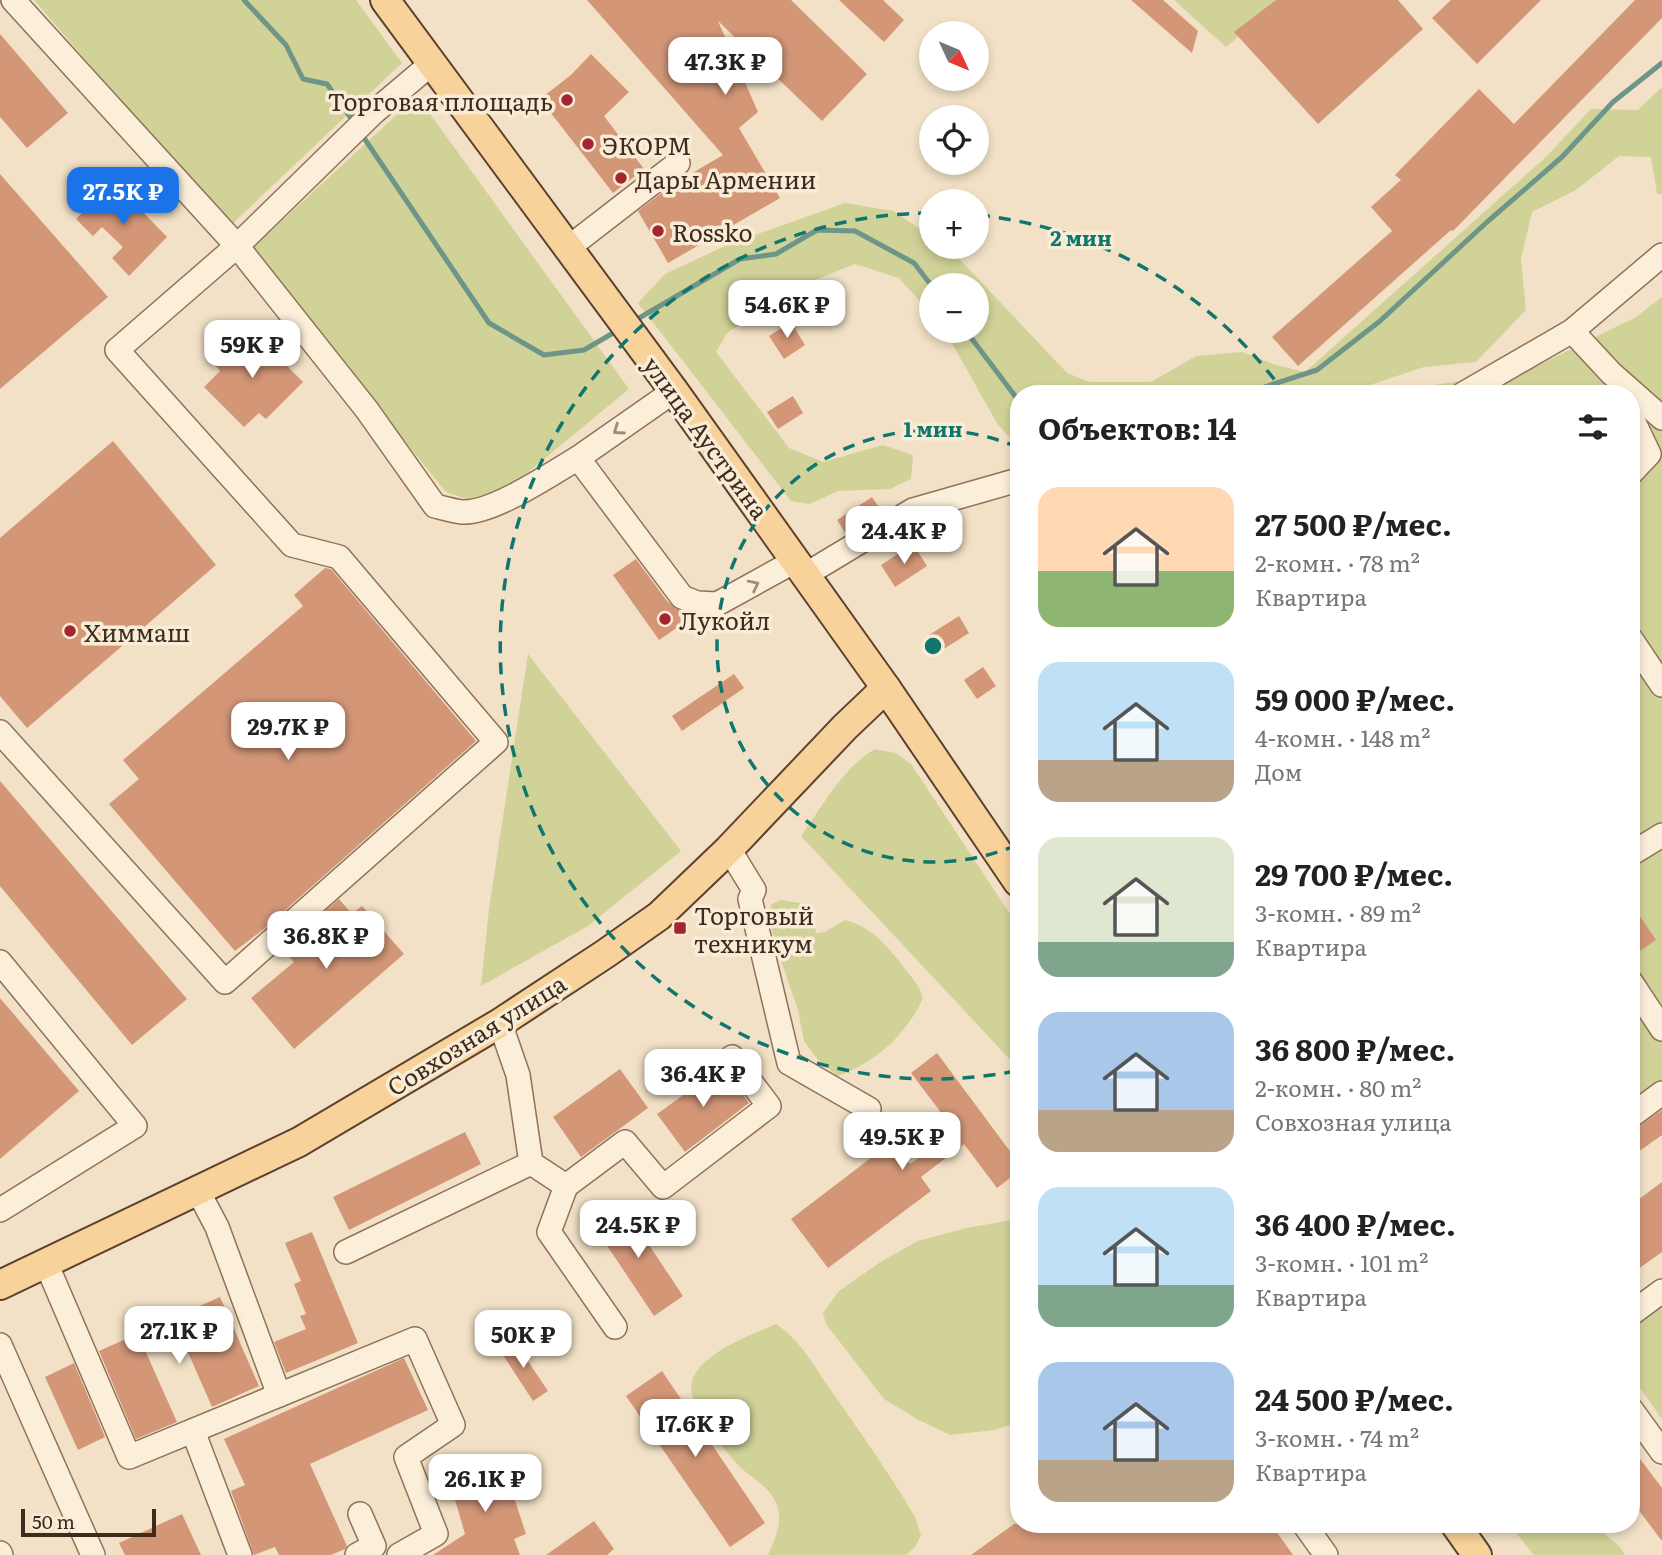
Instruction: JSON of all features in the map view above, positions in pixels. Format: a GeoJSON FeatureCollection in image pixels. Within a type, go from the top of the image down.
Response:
{"type":"FeatureCollection","features":[{"type":"Feature","properties":{"kind":"main road","name":"улица Аустрина"},"geometry":{"type":"LineString","coordinates":[[385,0],[674,391],[886,688],[1010,870]]}},
{"type":"Feature","properties":{"kind":"main road","name":"Совхозная улица"},"geometry":{"type":"LineString","coordinates":[[0,1285],[299,1142],[499,1023],[659,915],[729,849],[845,727],[886,688]]}},
{"type":"Feature","properties":{"kind":"main road"},"geometry":{"type":"LineString","coordinates":[[1461,1533],[1477,1555]]}},
{"type":"Feature","properties":{"kind":"lane"},"geometry":{"type":"LineString","coordinates":[[13,0],[237,246],[367,410],[435,506],[464,512],[505,499],[578,458],[674,391]]}},
{"type":"Feature","properties":{"kind":"lane"},"geometry":{"type":"LineString","coordinates":[[0,732],[225,982],[496,742],[339,557],[292,545],[117,349],[237,246],[373,113],[431,64]]}},
{"type":"Feature","properties":{"kind":"lane"},"geometry":{"type":"LineString","coordinates":[[568,248],[678,163]]}},
{"type":"Feature","properties":{"kind":"lane"},"geometry":{"type":"LineString","coordinates":[[1479,385],[1572,331],[1662,255]]}},
{"type":"Feature","properties":{"kind":"lane"},"geometry":{"type":"LineString","coordinates":[[1572,331],[1616,383]]}},
{"type":"Feature","properties":{"kind":"lane"},"geometry":{"type":"LineString","coordinates":[[1640,401],[1662,418]]}},
{"type":"Feature","properties":{"kind":"lane"},"geometry":{"type":"LineString","coordinates":[[1640,435],[1649,454],[1640,464]]}},
{"type":"Feature","properties":{"kind":"lane"},"geometry":{"type":"LineString","coordinates":[[578,458],[682,597],[696,603],[717,604],[800,568],[913,510],[1010,482]]}},
{"type":"Feature","properties":{"kind":"lane"},"geometry":{"type":"LineString","coordinates":[[1640,652],[1662,685]]}},
{"type":"Feature","properties":{"kind":"lane"},"geometry":{"type":"LineString","coordinates":[[1640,848],[1662,835]]}},
{"type":"Feature","properties":{"kind":"lane"},"geometry":{"type":"LineString","coordinates":[[729,849],[754,890],[750,899],[789,1063],[869,1109]]}},
{"type":"Feature","properties":{"kind":"lane"},"geometry":{"type":"LineString","coordinates":[[0,962],[135,1126],[0,1210]]}},
{"type":"Feature","properties":{"kind":"lane"},"geometry":{"type":"LineString","coordinates":[[1640,996],[1662,1029]]}},
{"type":"Feature","properties":{"kind":"lane"},"geometry":{"type":"LineString","coordinates":[[499,1023],[518,1075],[531,1163],[566,1186]]}},
{"type":"Feature","properties":{"kind":"lane"},"geometry":{"type":"LineString","coordinates":[[615,1327],[549,1232],[566,1186],[625,1142],[663,1187],[769,1106],[732,1057]]}},
{"type":"Feature","properties":{"kind":"lane"},"geometry":{"type":"LineString","coordinates":[[1640,1109],[1662,1093]]}},
{"type":"Feature","properties":{"kind":"lane"},"geometry":{"type":"LineString","coordinates":[[346,1252],[531,1163]]}},
{"type":"Feature","properties":{"kind":"lane"},"geometry":{"type":"LineString","coordinates":[[198,1191],[217,1227],[279,1395]]}},
{"type":"Feature","properties":{"kind":"lane"},"geometry":{"type":"LineString","coordinates":[[46,1263],[129,1457],[415,1339],[453,1425],[406,1457],[436,1534],[399,1555]]}},
{"type":"Feature","properties":{"kind":"lane"},"geometry":{"type":"LineString","coordinates":[[1640,1307],[1662,1291]]}},
{"type":"Feature","properties":{"kind":"lane"},"geometry":{"type":"LineString","coordinates":[[0,1345],[93,1555]]}},
{"type":"Feature","properties":{"kind":"lane"},"geometry":{"type":"LineString","coordinates":[[1640,1421],[1662,1452]]}},
{"type":"Feature","properties":{"kind":"lane"},"geometry":{"type":"LineString","coordinates":[[193,1431],[240,1555]]}},
{"type":"Feature","properties":{"kind":"lane"},"geometry":{"type":"LineString","coordinates":[[357,1555],[374,1546],[360,1514]]}},
{"type":"Feature","properties":{"kind":"lane"},"geometry":{"type":"LineString","coordinates":[[1310,1533],[1326,1555]]}},
{"type":"Feature","properties":{"kind":"green space"},"geometry":{"type":"Polygon","coordinates":[[[34,0],[356,0],[402,63],[229,227],[34,0]]]}},
{"type":"Feature","properties":{"kind":"green space"},"geometry":{"type":"Polygon","coordinates":[[[1174,0],[1282,0],[1226,47],[1174,0]]]}},
{"type":"Feature","properties":{"kind":"green space"},"geometry":{"type":"Polygon","coordinates":[[[1662,87],[1662,194],[1657,194],[1651,157],[1619,156],[1576,190],[1532,212],[1521,259],[1526,310],[1476,362],[1424,367],[1370,385],[1010,385],[1010,438],[998,425],[952,343],[989,343],[989,290],[1067,373],[1090,382],[1151,382],[1196,356],[1242,352],[1276,365],[1305,372],[1547,156],[1591,109],[1638,110],[1662,87]]]}},
{"type":"Feature","properties":{"kind":"green space"},"geometry":{"type":"Polygon","coordinates":[[[417,96],[629,389],[487,506],[446,492],[249,251],[417,96]]]}},
{"type":"Feature","properties":{"kind":"green space"},"geometry":{"type":"Polygon","coordinates":[[[845,203],[893,211],[919,228],[919,259],[959,259],[973,273],[919,273],[919,300],[899,278],[855,264],[802,285],[727,333],[716,352],[789,448],[823,462],[883,445],[913,455],[911,479],[890,489],[838,491],[810,504],[791,501],[638,303],[665,274],[727,245],[845,203]]]}},
{"type":"Feature","properties":{"kind":"green space"},"geometry":{"type":"Polygon","coordinates":[[[1662,297],[1662,1085],[1640,1100],[1640,385],[1432,385],[1521,374],[1636,317],[1662,297]]]}},
{"type":"Feature","properties":{"kind":"green space"},"geometry":{"type":"Polygon","coordinates":[[[528,654],[681,851],[588,926],[481,986],[489,909],[528,654]]]}},
{"type":"Feature","properties":{"kind":"green space"},"geometry":{"type":"Polygon","coordinates":[[[875,749],[896,753],[911,764],[1010,914],[1010,1059],[801,836],[843,777],[875,749]]]}},
{"type":"Feature","properties":{"kind":"green space"},"geometry":{"type":"Polygon","coordinates":[[[781,900],[806,904],[812,914],[816,933],[825,932],[845,920],[863,927],[884,943],[896,957],[917,984],[923,998],[908,1024],[888,1046],[865,1063],[838,1076],[819,1061],[804,1041],[798,1010],[776,946],[768,913],[772,904],[781,900]]]}},
{"type":"Feature","properties":{"kind":"green space"},"geometry":{"type":"Polygon","coordinates":[[[1010,1220],[1010,1425],[995,1430],[950,1435],[884,1399],[826,1324],[823,1313],[839,1291],[882,1261],[918,1241],[966,1228],[1010,1220]]]}},
{"type":"Feature","properties":{"kind":"green space"},"geometry":{"type":"Polygon","coordinates":[[[1662,1306],[1662,1419],[1640,1388],[1640,1322],[1662,1306]]]}},
{"type":"Feature","properties":{"kind":"green space"},"geometry":{"type":"Polygon","coordinates":[[[776,1324],[791,1336],[809,1358],[915,1517],[921,1535],[915,1547],[906,1555],[768,1555],[778,1527],[777,1506],[771,1494],[739,1466],[719,1441],[692,1395],[692,1382],[708,1359],[737,1341],[776,1324]]]}},
{"type":"Feature","properties":{"kind":"green space"},"geometry":{"type":"Polygon","coordinates":[[[1516,1533],[1604,1533],[1625,1555],[1534,1555],[1516,1533]]]}},
{"type":"Feature","properties":{"kind":"building"},"geometry":{"type":"Polygon","coordinates":[[[587,0],[791,0],[867,74],[822,121],[718,21],[758,112],[739,128],[780,198],[668,263],[638,211],[672,185],[723,155],[587,0]]]}},
{"type":"Feature","properties":{"kind":"building"},"geometry":{"type":"Polygon","coordinates":[[[839,0],[883,0],[904,20],[884,42],[839,0]]]}},
{"type":"Feature","properties":{"kind":"building"},"geometry":{"type":"Polygon","coordinates":[[[1131,0],[1163,0],[1198,31],[1192,53],[1131,0]]]}},
{"type":"Feature","properties":{"kind":"building"},"geometry":{"type":"Polygon","coordinates":[[[1276,0],[1398,0],[1423,29],[1318,124],[1234,32],[1276,0]]]}},
{"type":"Feature","properties":{"kind":"building"},"geometry":{"type":"Polygon","coordinates":[[[1451,0],[1541,0],[1477,64],[1432,18],[1451,0]]]}},
{"type":"Feature","properties":{"kind":"building"},"geometry":{"type":"Polygon","coordinates":[[[1635,0],[1662,0],[1662,18],[1453,231],[1298,366],[1272,337],[1392,231],[1371,207],[1401,180],[1395,175],[1479,89],[1514,124],[1635,0]]]}},
{"type":"Feature","properties":{"kind":"building"},"geometry":{"type":"Polygon","coordinates":[[[0,34],[68,113],[27,148],[0,117],[0,34]]]}},
{"type":"Feature","properties":{"kind":"building"},"geometry":{"type":"Polygon","coordinates":[[[591,54],[629,92],[604,116],[644,169],[613,193],[540,99],[571,75],[591,54]]]}},
{"type":"Feature","properties":{"kind":"building"},"geometry":{"type":"Polygon","coordinates":[[[0,174],[108,297],[0,389],[0,174]]]}},
{"type":"Feature","properties":{"kind":"building"},"geometry":{"type":"Polygon","coordinates":[[[113,181],[167,237],[129,276],[112,258],[123,247],[102,227],[93,236],[76,219],[113,181]]]}},
{"type":"Feature","properties":{"kind":"building"},"geometry":{"type":"Polygon","coordinates":[[[791,322],[805,345],[784,359],[769,336],[791,322]]]}},
{"type":"Feature","properties":{"kind":"building"},"geometry":{"type":"Polygon","coordinates":[[[249,328],[303,382],[266,419],[259,413],[244,427],[204,387],[220,371],[214,364],[249,328]]]}},
{"type":"Feature","properties":{"kind":"building"},"geometry":{"type":"Polygon","coordinates":[[[793,396],[803,413],[778,429],[767,412],[793,396]]]}},
{"type":"Feature","properties":{"kind":"building","name":"Химмаш"},"geometry":{"type":"Polygon","coordinates":[[[113,441],[216,565],[27,728],[0,696],[0,538],[113,441]]]}},
{"type":"Feature","properties":{"kind":"building"},"geometry":{"type":"Polygon","coordinates":[[[872,497],[882,512],[846,534],[837,520],[872,497]]]}},
{"type":"Feature","properties":{"kind":"building"},"geometry":{"type":"Polygon","coordinates":[[[913,544],[927,566],[895,587],[881,565],[913,544]]]}},
{"type":"Feature","properties":{"kind":"building"},"geometry":{"type":"Polygon","coordinates":[[[636,559],[667,601],[680,611],[687,621],[659,640],[613,575],[636,559]]]}},
{"type":"Feature","properties":{"kind":"building"},"geometry":{"type":"Polygon","coordinates":[[[325,568],[331,569],[476,741],[265,928],[235,951],[109,804],[139,779],[123,760],[303,606],[294,595],[325,568]]]}},
{"type":"Feature","properties":{"kind":"building"},"geometry":{"type":"Polygon","coordinates":[[[959,616],[969,633],[939,652],[929,635],[959,616]]]}},
{"type":"Feature","properties":{"kind":"building"},"geometry":{"type":"Polygon","coordinates":[[[983,667],[996,686],[977,699],[964,680],[983,667]]]}},
{"type":"Feature","properties":{"kind":"building"},"geometry":{"type":"Polygon","coordinates":[[[734,674],[744,688],[682,731],[672,716],[734,674]]]}},
{"type":"Feature","properties":{"kind":"building"},"geometry":{"type":"Polygon","coordinates":[[[0,781],[187,999],[132,1045],[0,886],[0,781]]]}},
{"type":"Feature","properties":{"kind":"building"},"geometry":{"type":"Polygon","coordinates":[[[339,899],[352,914],[362,906],[404,954],[294,1049],[251,998],[294,962],[283,949],[339,899]]]}},
{"type":"Feature","properties":{"kind":"building"},"geometry":{"type":"Polygon","coordinates":[[[1640,916],[1656,940],[1640,951],[1640,916]]]}},
{"type":"Feature","properties":{"kind":"building"},"geometry":{"type":"Polygon","coordinates":[[[0,998],[79,1091],[0,1159],[0,998]]]}},
{"type":"Feature","properties":{"kind":"building"},"geometry":{"type":"Polygon","coordinates":[[[937,1053],[1010,1151],[1010,1178],[997,1188],[964,1144],[921,1177],[931,1191],[828,1268],[791,1219],[893,1141],[910,1164],[955,1131],[911,1073],[937,1053]]]}},
{"type":"Feature","properties":{"kind":"building"},"geometry":{"type":"Polygon","coordinates":[[[722,1067],[749,1103],[685,1152],[657,1114],[722,1067]]]}},
{"type":"Feature","properties":{"kind":"building"},"geometry":{"type":"Polygon","coordinates":[[[620,1069],[648,1108],[581,1157],[553,1117],[620,1069]]]}},
{"type":"Feature","properties":{"kind":"building"},"geometry":{"type":"Polygon","coordinates":[[[1662,1110],[1662,1135],[1640,1151],[1640,1126],[1662,1110]]]}},
{"type":"Feature","properties":{"kind":"building"},"geometry":{"type":"Polygon","coordinates":[[[465,1132],[481,1164],[349,1230],[333,1197],[465,1132]]]}},
{"type":"Feature","properties":{"kind":"building"},"geometry":{"type":"Polygon","coordinates":[[[1662,1182],[1662,1252],[1640,1268],[1640,1198],[1662,1182]]]}},
{"type":"Feature","properties":{"kind":"building"},"geometry":{"type":"Polygon","coordinates":[[[621,1203],[683,1296],[654,1316],[592,1223],[621,1203]]]}},
{"type":"Feature","properties":{"kind":"building"},"geometry":{"type":"Polygon","coordinates":[[[312,1232],[358,1343],[286,1373],[274,1342],[306,1329],[300,1316],[306,1314],[294,1284],[301,1281],[285,1243],[312,1232]]]}},
{"type":"Feature","properties":{"kind":"building"},"geometry":{"type":"Polygon","coordinates":[[[220,1297],[259,1386],[212,1407],[179,1332],[144,1348],[177,1422],[136,1439],[99,1351],[220,1297]]]}},
{"type":"Feature","properties":{"kind":"building"},"geometry":{"type":"Polygon","coordinates":[[[513,1339],[548,1391],[533,1401],[499,1349],[513,1339]]]}},
{"type":"Feature","properties":{"kind":"building"},"geometry":{"type":"Polygon","coordinates":[[[404,1358],[428,1410],[310,1464],[347,1546],[345,1549],[331,1555],[279,1555],[275,1547],[254,1555],[231,1491],[245,1485],[224,1439],[404,1358]]]}},
{"type":"Feature","properties":{"kind":"building"},"geometry":{"type":"Polygon","coordinates":[[[74,1363],[105,1437],[78,1450],[45,1377],[74,1363]]]}},
{"type":"Feature","properties":{"kind":"building"},"geometry":{"type":"Polygon","coordinates":[[[662,1371],[765,1523],[730,1547],[626,1396],[662,1371]]]}},
{"type":"Feature","properties":{"kind":"building"},"geometry":{"type":"Polygon","coordinates":[[[1640,1459],[1662,1488],[1662,1541],[1640,1512],[1640,1459]]]}},
{"type":"Feature","properties":{"kind":"building"},"geometry":{"type":"Polygon","coordinates":[[[487,1460],[494,1478],[506,1473],[526,1534],[514,1539],[520,1555],[433,1555],[465,1534],[448,1476],[487,1460]]]}},
{"type":"Feature","properties":{"kind":"building"},"geometry":{"type":"Polygon","coordinates":[[[182,1514],[201,1555],[125,1555],[119,1543],[182,1514]]]}},
{"type":"Feature","properties":{"kind":"building"},"geometry":{"type":"Polygon","coordinates":[[[594,1521],[614,1549],[607,1555],[546,1555],[594,1521]]]}},
{"type":"Feature","properties":{"kind":"building"},"geometry":{"type":"Polygon","coordinates":[[[1010,1527],[1010,1533],[1277,1533],[1293,1555],[971,1555],[1010,1527]]]}},
{"type":"Feature","properties":{"kind":"waterway"},"geometry":{"type":"LineString","coordinates":[[244,0],[286,45],[303,79],[327,84],[355,124]]}},
{"type":"Feature","properties":{"kind":"waterway"},"geometry":{"type":"LineString","coordinates":[[1271,385],[1317,370],[1380,321],[1562,157],[1613,102],[1662,63]]}},
{"type":"Feature","properties":{"kind":"waterway"},"geometry":{"type":"LineString","coordinates":[[360,132],[489,323],[544,355],[584,350],[620,329]]}},
{"type":"Feature","properties":{"kind":"waterway"},"geometry":{"type":"LineString","coordinates":[[634,321],[740,259],[776,254],[817,230],[855,231],[914,263],[922,273]]}},
{"type":"Feature","properties":{"kind":"waterway"},"geometry":{"type":"LineString","coordinates":[[975,343],[1010,389]]}},
{"type":"Feature","properties":{"kind":"place","name":"Торговая площадь"},"geometry":{"type":"Point","coordinates":[567,100]}},
{"type":"Feature","properties":{"kind":"place","name":"ЭКОРМ"},"geometry":{"type":"Point","coordinates":[588,144]}},
{"type":"Feature","properties":{"kind":"place","name":"Дары Армении"},"geometry":{"type":"Point","coordinates":[621,178]}},
{"type":"Feature","properties":{"kind":"place","name":"Rossko"},"geometry":{"type":"Point","coordinates":[658,231]}},
{"type":"Feature","properties":{"kind":"place","name":"Лукойл"},"geometry":{"type":"Point","coordinates":[665,619]}},
{"type":"Feature","properties":{"kind":"place","name":"Химмаш"},"geometry":{"type":"Point","coordinates":[70,631]}},
{"type":"Feature","properties":{"kind":"place","name":"Торговый техникум"},"geometry":{"type":"Point","coordinates":[680,928]}}]}
